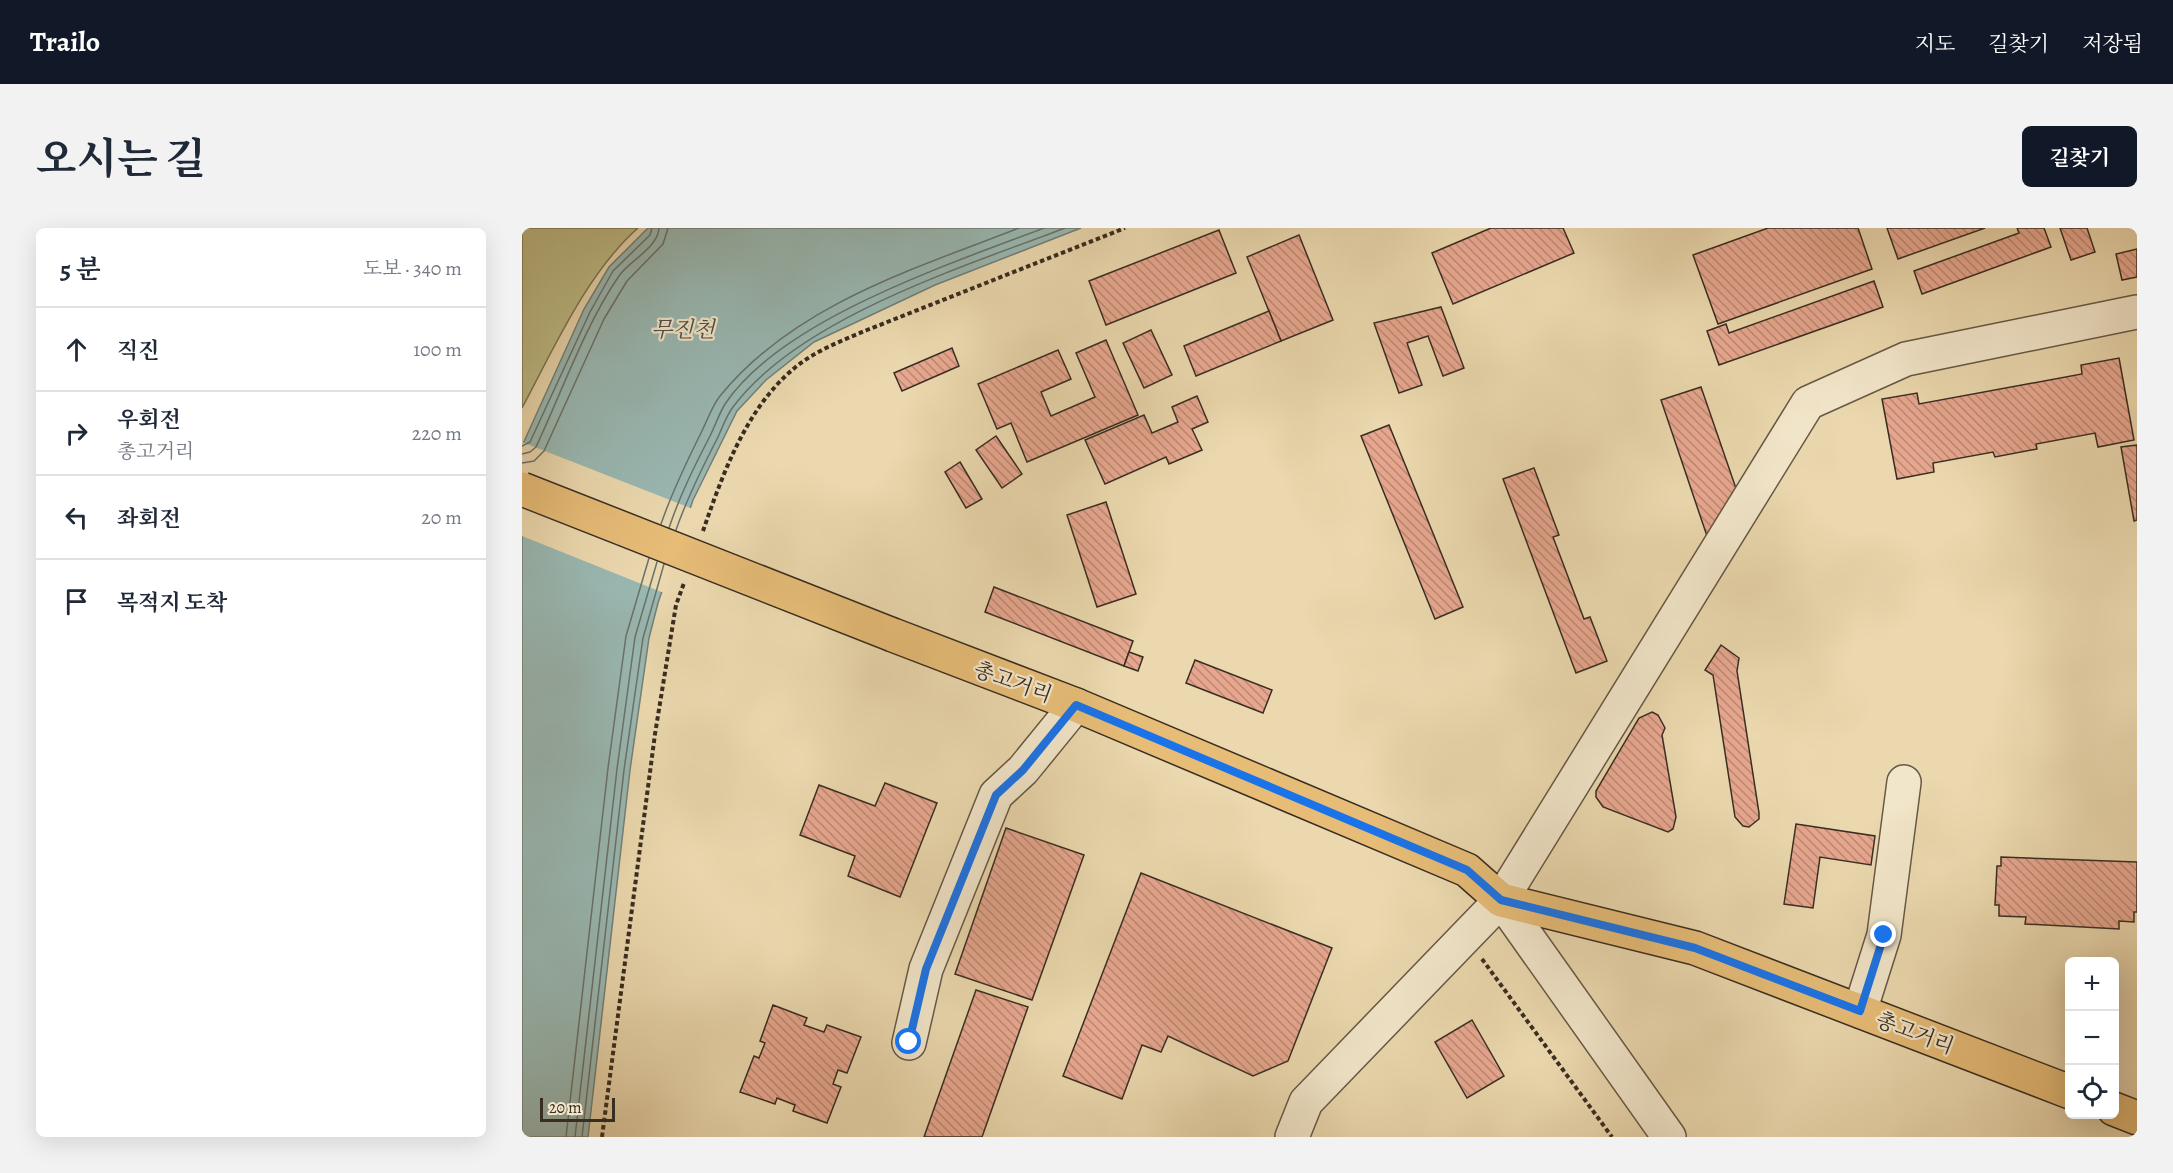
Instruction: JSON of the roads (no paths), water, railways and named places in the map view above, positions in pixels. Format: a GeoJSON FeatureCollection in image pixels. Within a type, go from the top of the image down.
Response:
{"type":"FeatureCollection","features":[{"type":"Feature","properties":{"kind":"main road","name":"총고거리"},"geometry":{"type":"LineString","coordinates":[[522,489],[1076,705],[1467,870],[1501,900],[1695,948],[2065,1090]]}},
{"type":"Feature","properties":{"kind":"main road"},"geometry":{"type":"LineString","coordinates":[[2119,1111],[2137,1118]]}},
{"type":"Feature","properties":{"kind":"street"},"geometry":{"type":"LineString","coordinates":[[1292,1137],[1306,1102],[1501,900],[1808,403],[1906,359],[2137,312]]}},
{"type":"Feature","properties":{"kind":"street"},"geometry":{"type":"LineString","coordinates":[[909,1042],[926,969],[996,795],[1023,770],[1076,705]]}},
{"type":"Feature","properties":{"kind":"street"},"geometry":{"type":"LineString","coordinates":[[1860,1011],[1884,935],[1904,782]]}},
{"type":"Feature","properties":{"kind":"street"},"geometry":{"type":"LineString","coordinates":[[1501,900],[1669,1137]]}},
{"type":"Feature","properties":{"kind":"water","name":"무진천"},"geometry":{"type":"Polygon","coordinates":[[[648,228],[1081,228],[935,285],[814,342],[766,380],[737,411],[693,500],[658,603],[649,638],[630,770],[588,1137],[522,1137],[522,446],[584,309],[609,267],[648,228]]]}}]}
